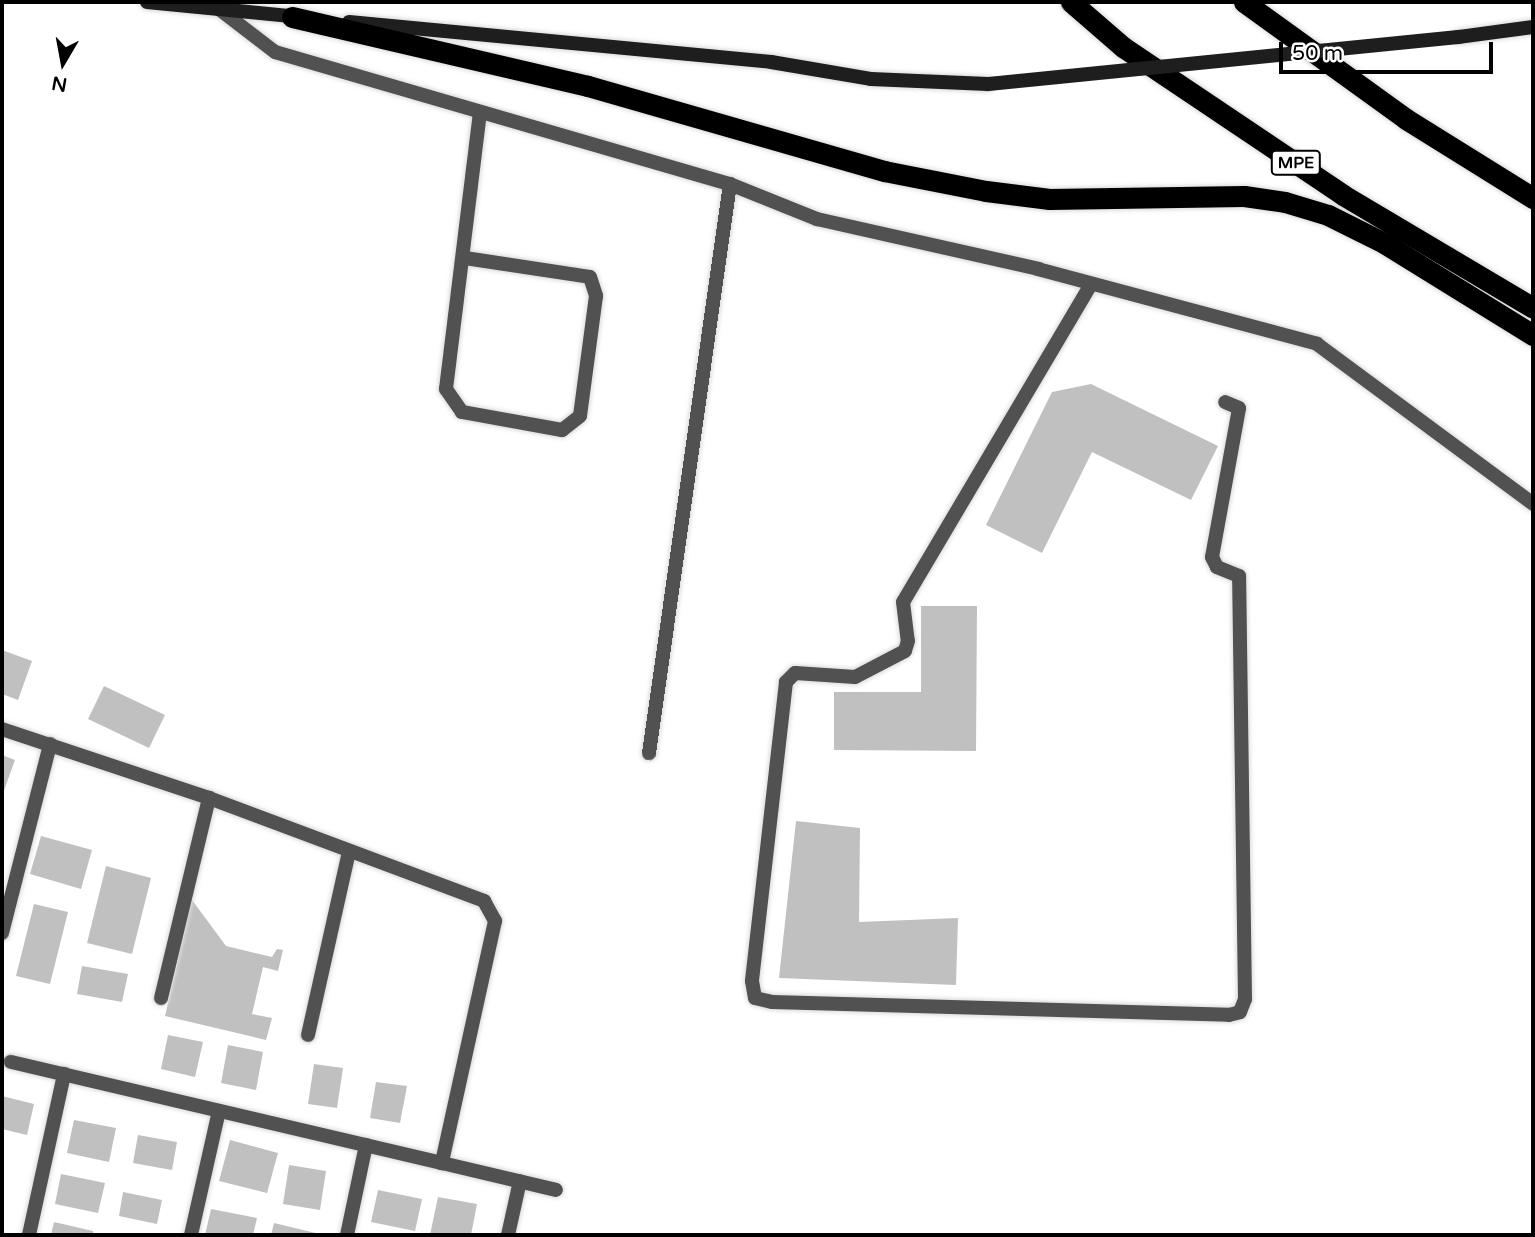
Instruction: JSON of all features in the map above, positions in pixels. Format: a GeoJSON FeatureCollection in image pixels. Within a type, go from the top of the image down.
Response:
{"type":"FeatureCollection","features":[{"type":"Feature","properties":{"kind":"highway","name":"MPE"},"geometry":{"type":"LineString","coordinates":[[1070,2],[1123,47],[1343,195],[1533,308]]}},
{"type":"Feature","properties":{"kind":"highway"},"geometry":{"type":"LineString","coordinates":[[1244,2],[1406,120],[1533,198]]}},
{"type":"Feature","properties":{"kind":"highway"},"geometry":{"type":"LineString","coordinates":[[292,17],[588,86],[884,171],[986,191],[1049,199],[1244,196],[1285,202],[1328,215],[1384,243],[1533,335]]}},
{"type":"Feature","properties":{"kind":"main road"},"geometry":{"type":"LineString","coordinates":[[146,2],[771,62],[871,79],[988,84],[1459,37],[1533,27]]}},
{"type":"Feature","properties":{"kind":"street"},"geometry":{"type":"LineString","coordinates":[[219,9],[275,52],[730,184],[817,219],[1038,269],[1090,286],[1317,344],[1533,505]]}},
{"type":"Feature","properties":{"kind":"street"},"geometry":{"type":"LineString","coordinates":[[465,258],[590,277],[596,296],[580,416],[562,430],[462,412],[446,388],[465,258],[480,112]]}},
{"type":"Feature","properties":{"kind":"street"},"geometry":{"type":"LineString","coordinates":[[649,753],[730,184]]}},
{"type":"Feature","properties":{"kind":"street"},"geometry":{"type":"LineString","coordinates":[[1090,286],[903,602],[908,641],[905,651],[855,677],[795,673],[786,682],[752,981],[755,998],[799,1003],[1229,1015],[1240,1012],[1245,999],[1239,576],[1217,567],[1212,557],[1239,408],[1225,402]]}},
{"type":"Feature","properties":{"kind":"street"},"geometry":{"type":"LineString","coordinates":[[2,729],[209,799],[484,901],[495,921],[442,1163]]}},
{"type":"Feature","properties":{"kind":"street"},"geometry":{"type":"LineString","coordinates":[[2,933],[7,890],[50,744]]}},
{"type":"Feature","properties":{"kind":"street"},"geometry":{"type":"LineString","coordinates":[[161,998],[209,799]]}},
{"type":"Feature","properties":{"kind":"street"},"geometry":{"type":"LineString","coordinates":[[308,1035],[349,852]]}},
{"type":"Feature","properties":{"kind":"street"},"geometry":{"type":"LineString","coordinates":[[11,1062],[556,1190]]}},
{"type":"Feature","properties":{"kind":"street"},"geometry":{"type":"LineString","coordinates":[[29,1235],[64,1074]]}},
{"type":"Feature","properties":{"kind":"street"},"geometry":{"type":"LineString","coordinates":[[191,1235],[219,1111]]}},
{"type":"Feature","properties":{"kind":"street"},"geometry":{"type":"LineString","coordinates":[[347,1235],[366,1145]]}},
{"type":"Feature","properties":{"kind":"street"},"geometry":{"type":"LineString","coordinates":[[508,1235],[520,1181]]}},
{"type":"Feature","properties":{"kind":"building"},"geometry":{"type":"Polygon","coordinates":[[[1091,384],[1218,446],[1191,500],[1092,452],[1042,553],[986,525],[1052,392],[1091,384]]]}},
{"type":"Feature","properties":{"kind":"building"},"geometry":{"type":"Polygon","coordinates":[[[921,606],[977,606],[976,751],[834,750],[834,692],[921,692],[921,606]]]}},
{"type":"Feature","properties":{"kind":"building"},"geometry":{"type":"Polygon","coordinates":[[[2,650],[32,661],[18,700],[2,694],[2,650]]]}},
{"type":"Feature","properties":{"kind":"building"},"geometry":{"type":"Polygon","coordinates":[[[104,686],[165,715],[149,748],[88,719],[104,686]]]}},
{"type":"Feature","properties":{"kind":"building"},"geometry":{"type":"Polygon","coordinates":[[[2,755],[15,760],[2,796],[2,755]]]}},
{"type":"Feature","properties":{"kind":"building"},"geometry":{"type":"Polygon","coordinates":[[[796,821],[860,828],[859,922],[958,918],[956,985],[779,978],[796,821]]]}},
{"type":"Feature","properties":{"kind":"building"},"geometry":{"type":"Polygon","coordinates":[[[41,836],[92,850],[81,889],[30,874],[41,836]]]}},
{"type":"Feature","properties":{"kind":"building"},"geometry":{"type":"Polygon","coordinates":[[[106,866],[151,878],[132,954],[87,943],[106,866]]]}},
{"type":"Feature","properties":{"kind":"building"},"geometry":{"type":"Polygon","coordinates":[[[192,900],[226,946],[272,957],[277,949],[283,950],[278,971],[263,967],[252,1014],[272,1018],[266,1040],[165,1016],[192,900]]]}},
{"type":"Feature","properties":{"kind":"building"},"geometry":{"type":"Polygon","coordinates":[[[34,904],[68,912],[50,984],[16,976],[34,904]]]}},
{"type":"Feature","properties":{"kind":"building"},"geometry":{"type":"Polygon","coordinates":[[[82,966],[128,974],[122,1002],[77,994],[82,966]]]}},
{"type":"Feature","properties":{"kind":"building"},"geometry":{"type":"Polygon","coordinates":[[[168,1035],[203,1042],[195,1077],[161,1069],[168,1035]]]}},
{"type":"Feature","properties":{"kind":"building"},"geometry":{"type":"Polygon","coordinates":[[[228,1045],[263,1052],[256,1090],[221,1083],[228,1045]]]}},
{"type":"Feature","properties":{"kind":"building"},"geometry":{"type":"Polygon","coordinates":[[[314,1064],[343,1068],[337,1108],[308,1104],[314,1064]]]}},
{"type":"Feature","properties":{"kind":"building"},"geometry":{"type":"Polygon","coordinates":[[[376,1082],[407,1086],[400,1123],[370,1118],[376,1082]]]}},
{"type":"Feature","properties":{"kind":"building"},"geometry":{"type":"Polygon","coordinates":[[[2,1096],[34,1104],[27,1135],[2,1129],[2,1096]]]}},
{"type":"Feature","properties":{"kind":"building"},"geometry":{"type":"Polygon","coordinates":[[[74,1120],[116,1128],[109,1162],[67,1153],[74,1120]]]}},
{"type":"Feature","properties":{"kind":"building"},"geometry":{"type":"Polygon","coordinates":[[[138,1135],[177,1142],[172,1170],[133,1163],[138,1135]]]}},
{"type":"Feature","properties":{"kind":"building"},"geometry":{"type":"Polygon","coordinates":[[[230,1140],[278,1153],[267,1193],[219,1181],[230,1140]]]}},
{"type":"Feature","properties":{"kind":"building"},"geometry":{"type":"Polygon","coordinates":[[[289,1165],[326,1171],[320,1210],[283,1204],[289,1165]]]}},
{"type":"Feature","properties":{"kind":"building"},"geometry":{"type":"Polygon","coordinates":[[[61,1174],[105,1183],[98,1213],[55,1204],[61,1174]]]}},
{"type":"Feature","properties":{"kind":"building"},"geometry":{"type":"Polygon","coordinates":[[[378,1190],[422,1199],[415,1231],[371,1222],[378,1190]]]}},
{"type":"Feature","properties":{"kind":"building"},"geometry":{"type":"Polygon","coordinates":[[[123,1192],[162,1200],[157,1224],[119,1216],[123,1192]]]}},
{"type":"Feature","properties":{"kind":"building"},"geometry":{"type":"Polygon","coordinates":[[[438,1197],[477,1204],[471,1235],[430,1235],[438,1197]]]}},
{"type":"Feature","properties":{"kind":"building"},"geometry":{"type":"Polygon","coordinates":[[[211,1209],[257,1218],[253,1235],[205,1235],[211,1209]]]}},
{"type":"Feature","properties":{"kind":"building"},"geometry":{"type":"Polygon","coordinates":[[[54,1222],[93,1231],[93,1235],[51,1235],[54,1222]]]}},
{"type":"Feature","properties":{"kind":"building"},"geometry":{"type":"Polygon","coordinates":[[[274,1223],[320,1234],[320,1235],[271,1235],[274,1223]]]}}]}
